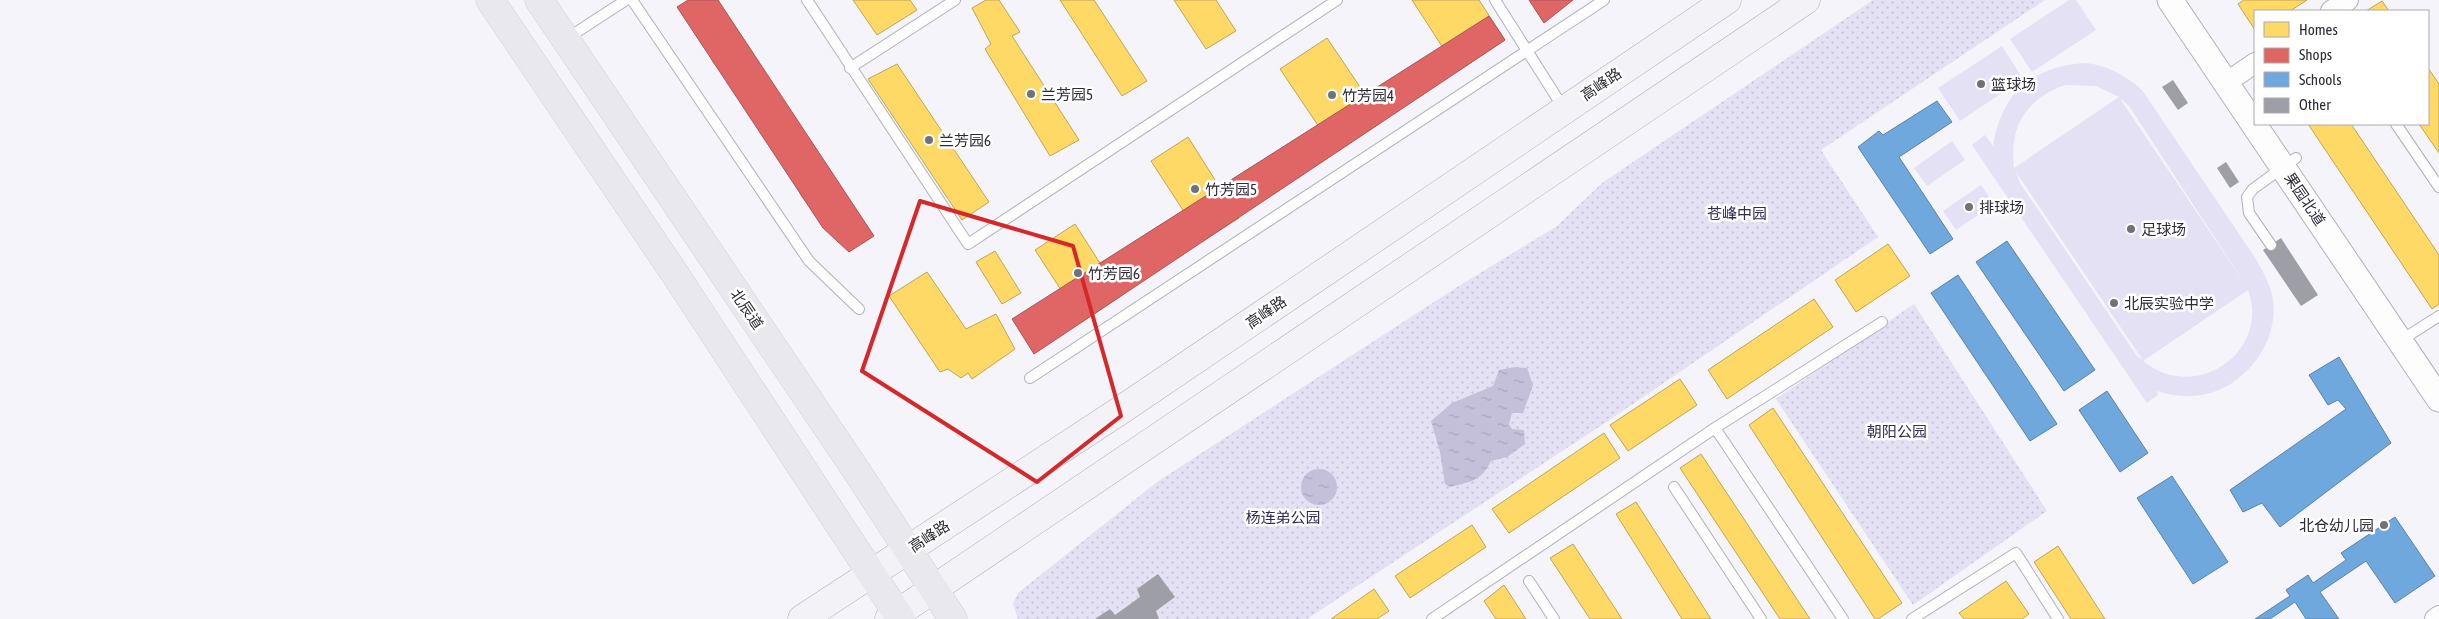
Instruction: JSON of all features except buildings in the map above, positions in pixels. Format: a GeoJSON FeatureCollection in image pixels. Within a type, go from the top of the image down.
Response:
{"type":"FeatureCollection","features":[{"type":"Feature","properties":{"kind":"main road"},"geometry":{"type":"LineString","coordinates":[[490,0],[675,274],[871,574],[896,617],[933,589],[1806,0]]}},
{"type":"Feature","properties":{"kind":"main road","name":"北辰道"},"geometry":{"type":"LineString","coordinates":[[539,0],[953,619]]}},
{"type":"Feature","properties":{"kind":"main road","name":"高峰路"},"geometry":{"type":"LineString","coordinates":[[802,619],[1118,412],[1727,0]]}},
{"type":"Feature","properties":{"kind":"street","name":"果园北道"},"geometry":{"type":"LineString","coordinates":[[2170,0],[2240,73],[2254,98]]}},
{"type":"Feature","properties":{"kind":"street","name":"果园北道"},"geometry":{"type":"LineString","coordinates":[[2189,0],[2254,96]]}},
{"type":"Feature","properties":{"kind":"street"},"geometry":{"type":"LineString","coordinates":[[2333,10],[2348,0]]}},
{"type":"Feature","properties":{"kind":"street","name":"果园北道"},"geometry":{"type":"LineString","coordinates":[[2269,125],[2290,163],[2407,337],[2439,399]]}},
{"type":"Feature","properties":{"kind":"street","name":"果园北道"},"geometry":{"type":"LineString","coordinates":[[2273,125],[2290,163]]}},
{"type":"Feature","properties":{"kind":"street","name":"果园北道"},"geometry":{"type":"LineString","coordinates":[[2407,337],[2439,370]]}},
{"type":"Feature","properties":{"kind":"street"},"geometry":{"type":"LineString","coordinates":[[2435,619],[2439,616]]}},
{"type":"Feature","properties":{"kind":"lane"},"geometry":{"type":"LineString","coordinates":[[566,39],[626,0]]}},
{"type":"Feature","properties":{"kind":"lane"},"geometry":{"type":"LineString","coordinates":[[632,0],[809,261],[859,309]]}},
{"type":"Feature","properties":{"kind":"lane"},"geometry":{"type":"LineString","coordinates":[[807,0],[850,68],[968,244],[1337,0]]}},
{"type":"Feature","properties":{"kind":"lane"},"geometry":{"type":"LineString","coordinates":[[850,68],[955,0]]}},
{"type":"Feature","properties":{"kind":"lane"},"geometry":{"type":"LineString","coordinates":[[1494,0],[1564,109]]}},
{"type":"Feature","properties":{"kind":"lane"},"geometry":{"type":"LineString","coordinates":[[1030,378],[1528,52],[1604,0]]}},
{"type":"Feature","properties":{"kind":"lane"},"geometry":{"type":"LineString","coordinates":[[2397,125],[2439,187]]}},
{"type":"Feature","properties":{"kind":"lane"},"geometry":{"type":"LineString","coordinates":[[2271,245],[2249,213],[2247,200],[2253,188],[2290,163]]}},
{"type":"Feature","properties":{"kind":"lane"},"geometry":{"type":"LineString","coordinates":[[2407,337],[2439,316]]}},
{"type":"Feature","properties":{"kind":"lane"},"geometry":{"type":"LineString","coordinates":[[1432,619],[1714,428],[1882,322]]}},
{"type":"Feature","properties":{"kind":"lane"},"geometry":{"type":"LineString","coordinates":[[1714,428],[1843,619]]}},
{"type":"Feature","properties":{"kind":"lane"},"geometry":{"type":"LineString","coordinates":[[1674,487],[1759,616],[1747,619]]}},
{"type":"Feature","properties":{"kind":"lane"},"geometry":{"type":"LineString","coordinates":[[1912,619],[2016,553],[2058,619]]}},
{"type":"Feature","properties":{"kind":"lane"},"geometry":{"type":"LineString","coordinates":[[1529,581],[1554,619]]}},
{"type":"Feature","properties":{"kind":"highlighted area"},"geometry":{"type":"Polygon","coordinates":[[[920,201],[1073,246],[1121,416],[1037,482],[862,371],[920,201]]]}},
{"type":"Feature","properties":{"kind":"green space"},"geometry":{"type":"Polygon","coordinates":[[[1873,0],[2045,0],[1821,150],[1878,237],[1605,423],[1307,619],[1018,619],[1013,604],[1018,593],[1157,482],[1454,289],[1557,226],[1602,183],[1873,0]]]}},
{"type":"Feature","properties":{"kind":"green space","name":"篮球场"},"geometry":{"type":"Polygon","coordinates":[[[2069,0],[2076,0],[2096,30],[2032,72],[2010,39],[2069,0]]]}},
{"type":"Feature","properties":{"kind":"green space","name":"篮球场"},"geometry":{"type":"Polygon","coordinates":[[[2002,46],[2023,79],[1960,121],[1938,88],[2002,46]]]}},
{"type":"Feature","properties":{"kind":"green space","name":"足球场"},"geometry":{"type":"Polygon","coordinates":[[[2085,63],[2108,68],[2122,75],[2142,90],[2256,259],[2266,279],[2272,294],[2273,315],[2271,331],[2265,346],[2246,372],[2234,382],[2221,389],[2206,394],[2187,396],[2157,391],[2158,395],[2147,403],[1972,145],[1985,135],[1993,146],[1997,127],[2004,111],[2022,86],[2049,70],[2085,63]],[[2065,85],[2051,91],[2030,106],[2023,116],[2014,139],[2014,168],[2119,97],[2096,86],[2065,85]],[[2121,100],[2247,287],[2129,106],[2121,100]],[[2016,172],[2020,183],[2137,356],[2142,359],[2016,172]],[[2248,290],[2143,361],[2163,373],[2185,377],[2205,374],[2224,365],[2239,351],[2249,333],[2252,313],[2248,290]]]}},
{"type":"Feature","properties":{"kind":"green space","name":"排球场"},"geometry":{"type":"Polygon","coordinates":[[[1952,141],[1965,160],[1927,186],[1914,168],[1952,141]]]}},
{"type":"Feature","properties":{"kind":"green space","name":"排球场"},"geometry":{"type":"Polygon","coordinates":[[[1981,185],[1994,204],[1956,230],[1943,211],[1981,185]]]}},
{"type":"Feature","properties":{"kind":"green space","name":"朝阳公园"},"geometry":{"type":"Polygon","coordinates":[[[1914,304],[2047,511],[1913,605],[1776,399],[1914,304]]]}},
{"type":"Feature","properties":{"kind":"water"},"geometry":{"type":"Polygon","coordinates":[[[1515,367],[1527,368],[1533,385],[1523,413],[1512,413],[1509,424],[1512,429],[1524,430],[1525,444],[1507,457],[1491,461],[1483,473],[1475,480],[1450,487],[1445,484],[1440,452],[1431,421],[1452,403],[1493,386],[1499,370],[1515,367]]]}},
{"type":"Feature","properties":{"kind":"water"},"geometry":{"type":"Polygon","coordinates":[[[1319,469],[1326,470],[1332,474],[1336,480],[1336,494],[1332,500],[1326,504],[1319,505],[1312,504],[1306,500],[1302,494],[1301,487],[1302,480],[1306,474],[1312,470],[1319,469]]]}},
{"type":"Feature","properties":{"kind":"place","name":"篮球场"},"geometry":{"type":"Point","coordinates":[1981,84]}},
{"type":"Feature","properties":{"kind":"place","name":"兰芳园5"},"geometry":{"type":"Point","coordinates":[1031,94]}},
{"type":"Feature","properties":{"kind":"place","name":"竹芳园4"},"geometry":{"type":"Point","coordinates":[1332,95]}},
{"type":"Feature","properties":{"kind":"place","name":"兰芳园6"},"geometry":{"type":"Point","coordinates":[929,140]}},
{"type":"Feature","properties":{"kind":"place","name":"竹芳园5"},"geometry":{"type":"Point","coordinates":[1195,189]}},
{"type":"Feature","properties":{"kind":"place","name":"排球场"},"geometry":{"type":"Point","coordinates":[1969,207]}},
{"type":"Feature","properties":{"kind":"place","name":"足球场"},"geometry":{"type":"Point","coordinates":[2131,229]}},
{"type":"Feature","properties":{"kind":"place","name":"竹芳园6"},"geometry":{"type":"Point","coordinates":[1078,273]}},
{"type":"Feature","properties":{"kind":"place","name":"北辰实验中学"},"geometry":{"type":"Point","coordinates":[2114,303]}},
{"type":"Feature","properties":{"kind":"place","name":"北仓幼儿园"},"geometry":{"type":"Point","coordinates":[2384,525]}},
{"type":"Feature","properties":{"kind":"park label","name":"苍峰中园"},"geometry":{"type":"Point","coordinates":[1737,213]}},
{"type":"Feature","properties":{"kind":"park label","name":"杨连弟公园"},"geometry":{"type":"Point","coordinates":[1283,517]}}]}
